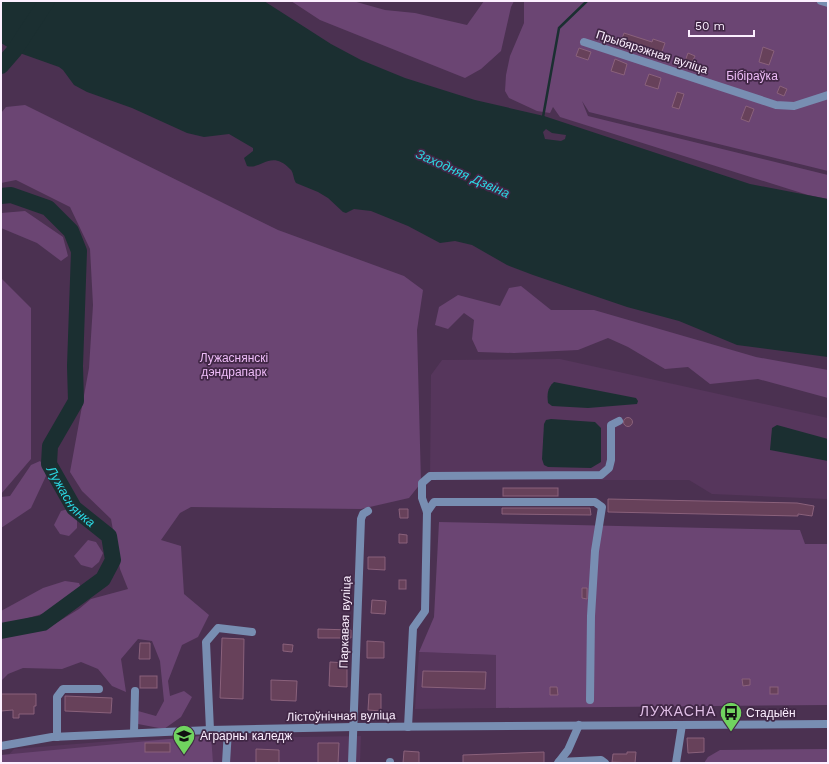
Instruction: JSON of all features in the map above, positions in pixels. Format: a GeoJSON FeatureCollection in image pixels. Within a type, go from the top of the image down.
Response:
{"type":"FeatureCollection","features":[{"type":"Feature","properties":{"kind":"street"},"geometry":{"type":"LineString","coordinates":[[821,1],[828,3]]}},
{"type":"Feature","properties":{"kind":"street","name":"Прыбярэжная вуліца"},"geometry":{"type":"LineString","coordinates":[[584,42],[776,106],[794,106],[828,95]]}},
{"type":"Feature","properties":{"kind":"street"},"geometry":{"type":"LineString","coordinates":[[408,727],[413,628],[425,611],[427,512],[422,498],[422,483],[430,476],[601,475],[609,468],[611,460],[610,424],[620,421]]}},
{"type":"Feature","properties":{"kind":"street"},"geometry":{"type":"LineString","coordinates":[[427,512],[434,502],[595,502],[602,507],[596,551],[591,616],[590,700]]}},
{"type":"Feature","properties":{"kind":"street","name":"Паркавая вуліца"},"geometry":{"type":"LineString","coordinates":[[352,763],[361,519],[363,514],[368,511]]}},
{"type":"Feature","properties":{"kind":"street"},"geometry":{"type":"LineString","coordinates":[[210,730],[206,642],[218,628],[252,632]]}},
{"type":"Feature","properties":{"kind":"street"},"geometry":{"type":"LineString","coordinates":[[57,737],[58,697],[62,689],[99,689]]}},
{"type":"Feature","properties":{"kind":"street"},"geometry":{"type":"LineString","coordinates":[[134,733],[135,691]]}},
{"type":"Feature","properties":{"kind":"street","name":"Лістоўнічная вуліца"},"geometry":{"type":"LineString","coordinates":[[1,746],[57,737],[210,730],[353,726],[408,727],[828,724]]}},
{"type":"Feature","properties":{"kind":"street"},"geometry":{"type":"LineString","coordinates":[[559,762],[568,750],[580,725]]}},
{"type":"Feature","properties":{"kind":"street"},"geometry":{"type":"LineString","coordinates":[[676,763],[682,725]]}},
{"type":"Feature","properties":{"kind":"street"},"geometry":{"type":"LineString","coordinates":[[226,763],[228,730]]}},
{"type":"Feature","properties":{"kind":"street"},"geometry":{"type":"LineString","coordinates":[[559,762],[602,760],[605,763]]}},
{"type":"Feature","properties":{"kind":"shaded area"},"geometry":{"type":"Polygon","coordinates":[[[560,359],[828,418],[828,499],[712,494],[689,480],[430,480],[431,375],[442,360],[560,359]]]}},
{"type":"Feature","properties":{"kind":"shaded area"},"geometry":{"type":"Polygon","coordinates":[[[419,652],[496,655],[496,708],[415,709],[419,652]]]}},
{"type":"Feature","properties":{"kind":"shaded area","name":"Аграрны каледж"},"geometry":{"type":"Polygon","coordinates":[[[361,736],[360,763],[1,763],[14,749],[125,740],[361,736]]]}},
{"type":"Feature","properties":{"kind":"green space"},"geometry":{"type":"Polygon","coordinates":[[[291,1],[353,1],[385,10],[415,13],[467,25],[484,1],[514,1],[511,7],[501,51],[481,69],[465,78],[320,20],[291,1]]]}},
{"type":"Feature","properties":{"kind":"green space","name":"Бібіраўка"},"geometry":{"type":"Polygon","coordinates":[[[524,1],[828,1],[828,171],[589,112],[582,101],[588,116],[828,175],[828,199],[808,195],[560,117],[553,107],[550,113],[537,111],[509,98],[505,91],[506,75],[510,56],[524,23],[524,1]]]}},
{"type":"Feature","properties":{"kind":"green space","name":"Лужаснянскі дэндрапарк"},"geometry":{"type":"Polygon","coordinates":[[[25,105],[278,230],[404,276],[423,290],[417,330],[421,483],[409,498],[361,509],[191,507],[180,513],[161,540],[181,546],[184,594],[209,615],[198,637],[182,645],[168,681],[170,696],[184,691],[192,697],[181,717],[164,729],[138,724],[138,711],[156,716],[164,701],[160,661],[152,641],[138,639],[121,659],[126,692],[112,686],[98,669],[81,662],[62,669],[23,668],[8,674],[1,681],[1,637],[48,628],[79,609],[91,599],[128,589],[120,569],[111,519],[82,491],[70,472],[89,368],[93,305],[90,249],[70,207],[16,180],[1,183],[1,113],[6,107],[25,105]]]}},
{"type":"Feature","properties":{"kind":"green space"},"geometry":{"type":"Polygon","coordinates":[[[25,211],[63,237],[68,256],[61,261],[37,243],[1,228],[1,213],[25,211]]]}},
{"type":"Feature","properties":{"kind":"green space"},"geometry":{"type":"Polygon","coordinates":[[[1,278],[31,308],[31,459],[1,494],[1,278]]]}},
{"type":"Feature","properties":{"kind":"green space"},"geometry":{"type":"Polygon","coordinates":[[[521,286],[551,310],[594,310],[756,357],[828,370],[828,398],[758,379],[710,384],[688,367],[665,369],[628,347],[608,338],[578,350],[514,353],[478,352],[472,339],[474,320],[464,313],[448,329],[435,325],[439,307],[458,295],[500,306],[509,288],[521,286]]]}},
{"type":"Feature","properties":{"kind":"green space"},"geometry":{"type":"Polygon","coordinates":[[[40,461],[44,466],[46,476],[31,508],[1,528],[1,497],[10,496],[31,465],[40,461]]]}},
{"type":"Feature","properties":{"kind":"green space"},"geometry":{"type":"Polygon","coordinates":[[[68,509],[77,519],[77,528],[69,536],[60,534],[54,525],[61,511],[68,509]]]}},
{"type":"Feature","properties":{"kind":"green space"},"geometry":{"type":"Polygon","coordinates":[[[439,522],[800,530],[805,544],[828,544],[828,705],[496,708],[496,655],[419,652],[434,617],[439,522]]]}},
{"type":"Feature","properties":{"kind":"green space"},"geometry":{"type":"Polygon","coordinates":[[[88,540],[96,542],[103,553],[99,562],[92,568],[81,565],[74,556],[88,540]]]}},
{"type":"Feature","properties":{"kind":"green space"},"geometry":{"type":"Polygon","coordinates":[[[65,581],[79,583],[81,588],[52,611],[1,626],[1,611],[43,588],[65,581]]]}},
{"type":"Feature","properties":{"kind":"green space"},"geometry":{"type":"Polygon","coordinates":[[[211,735],[213,763],[1,763],[1,755],[211,735]]]}},
{"type":"Feature","properties":{"kind":"green space"},"geometry":{"type":"Polygon","coordinates":[[[828,749],[828,763],[704,763],[708,757],[720,750],[828,749]]]}},
{"type":"Feature","properties":{"kind":"water","name":"Заходняя Дзвіна"},"geometry":{"type":"Polygon","coordinates":[[[1,1],[264,1],[331,44],[361,60],[405,78],[475,100],[544,116],[750,184],[828,199],[828,357],[737,345],[679,321],[627,307],[533,275],[507,265],[472,245],[455,241],[440,243],[408,226],[371,211],[354,209],[346,213],[343,212],[328,198],[296,183],[291,170],[283,163],[272,160],[257,165],[247,166],[244,158],[253,151],[253,148],[229,134],[204,137],[187,133],[132,108],[87,92],[74,85],[59,67],[14,51],[1,43],[1,1]],[[546,129],[543,132],[545,139],[561,141],[565,139],[566,135],[552,133],[546,129]]]}},
{"type":"Feature","properties":{"kind":"water"},"geometry":{"type":"Polygon","coordinates":[[[554,382],[636,398],[638,401],[637,404],[588,408],[552,406],[548,403],[548,394],[550,387],[554,382]]]}},
{"type":"Feature","properties":{"kind":"water"},"geometry":{"type":"Polygon","coordinates":[[[551,419],[595,422],[601,428],[601,462],[591,468],[548,467],[544,465],[542,459],[544,424],[546,420],[551,419]]]}},
{"type":"Feature","properties":{"kind":"water"},"geometry":{"type":"Polygon","coordinates":[[[777,425],[828,439],[828,461],[770,450],[772,428],[777,425]]]}},
{"type":"Feature","properties":{"kind":"building"},"geometry":{"type":"Polygon","coordinates":[[[624,33],[652,42],[653,39],[665,43],[660,57],[620,44],[624,33]]]}},
{"type":"Feature","properties":{"kind":"building"},"geometry":{"type":"Polygon","coordinates":[[[763,47],[774,51],[769,65],[759,62],[763,47]]]}},
{"type":"Feature","properties":{"kind":"building"},"geometry":{"type":"Polygon","coordinates":[[[579,48],[591,52],[588,60],[576,56],[579,48]]]}},
{"type":"Feature","properties":{"kind":"building"},"geometry":{"type":"Polygon","coordinates":[[[688,53],[695,56],[690,66],[684,64],[688,53]]]}},
{"type":"Feature","properties":{"kind":"building"},"geometry":{"type":"Polygon","coordinates":[[[615,59],[627,64],[624,75],[611,71],[615,59]]]}},
{"type":"Feature","properties":{"kind":"building"},"geometry":{"type":"Polygon","coordinates":[[[649,74],[661,78],[658,89],[645,85],[649,74]]]}},
{"type":"Feature","properties":{"kind":"building"},"geometry":{"type":"Polygon","coordinates":[[[780,86],[787,89],[784,96],[777,93],[780,86]]]}},
{"type":"Feature","properties":{"kind":"building"},"geometry":{"type":"Polygon","coordinates":[[[677,92],[684,94],[679,109],[672,107],[677,92]]]}},
{"type":"Feature","properties":{"kind":"building"},"geometry":{"type":"Polygon","coordinates":[[[746,106],[754,109],[749,122],[741,119],[746,106]]]}},
{"type":"Feature","properties":{"kind":"building"},"geometry":{"type":"Polygon","coordinates":[[[628,417],[633,422],[628,427],[623,422],[628,417]]]}},
{"type":"Feature","properties":{"kind":"building"},"geometry":{"type":"Polygon","coordinates":[[[503,488],[558,488],[558,496],[503,496],[503,488]]]}},
{"type":"Feature","properties":{"kind":"building"},"geometry":{"type":"Polygon","coordinates":[[[608,499],[797,503],[814,506],[812,516],[798,514],[798,516],[608,512],[608,499]]]}},
{"type":"Feature","properties":{"kind":"building"},"geometry":{"type":"Polygon","coordinates":[[[502,508],[590,508],[591,515],[502,514],[502,508]]]}},
{"type":"Feature","properties":{"kind":"building"},"geometry":{"type":"Polygon","coordinates":[[[399,509],[408,509],[408,518],[400,518],[399,509]]]}},
{"type":"Feature","properties":{"kind":"building"},"geometry":{"type":"Polygon","coordinates":[[[399,534],[407,535],[407,543],[399,543],[399,534]]]}},
{"type":"Feature","properties":{"kind":"building"},"geometry":{"type":"Polygon","coordinates":[[[368,557],[385,557],[385,570],[368,569],[368,557]]]}},
{"type":"Feature","properties":{"kind":"building"},"geometry":{"type":"Polygon","coordinates":[[[399,580],[406,580],[406,589],[399,589],[399,580]]]}},
{"type":"Feature","properties":{"kind":"building"},"geometry":{"type":"Polygon","coordinates":[[[582,588],[587,588],[587,599],[582,598],[582,588]]]}},
{"type":"Feature","properties":{"kind":"building"},"geometry":{"type":"Polygon","coordinates":[[[372,600],[386,601],[385,614],[371,613],[372,600]]]}},
{"type":"Feature","properties":{"kind":"building"},"geometry":{"type":"Polygon","coordinates":[[[318,629],[351,630],[351,638],[318,638],[318,629]]]}},
{"type":"Feature","properties":{"kind":"building"},"geometry":{"type":"Polygon","coordinates":[[[222,638],[244,639],[243,699],[220,698],[222,638]]]}},
{"type":"Feature","properties":{"kind":"building"},"geometry":{"type":"Polygon","coordinates":[[[367,641],[384,642],[384,658],[367,658],[367,641]]]}},
{"type":"Feature","properties":{"kind":"building"},"geometry":{"type":"Polygon","coordinates":[[[140,643],[150,643],[150,659],[139,659],[140,643]]]}},
{"type":"Feature","properties":{"kind":"building"},"geometry":{"type":"Polygon","coordinates":[[[283,644],[293,645],[292,652],[283,651],[283,644]]]}},
{"type":"Feature","properties":{"kind":"building"},"geometry":{"type":"Polygon","coordinates":[[[330,662],[347,663],[347,687],[329,686],[330,662]]]}},
{"type":"Feature","properties":{"kind":"building"},"geometry":{"type":"Polygon","coordinates":[[[423,671],[486,672],[485,689],[422,687],[423,671]]]}},
{"type":"Feature","properties":{"kind":"building"},"geometry":{"type":"Polygon","coordinates":[[[140,676],[157,676],[157,688],[140,688],[140,676]]]}},
{"type":"Feature","properties":{"kind":"building"},"geometry":{"type":"Polygon","coordinates":[[[742,679],[750,679],[750,685],[743,686],[742,679]]]}},
{"type":"Feature","properties":{"kind":"building"},"geometry":{"type":"Polygon","coordinates":[[[271,680],[297,681],[296,701],[271,700],[271,680]]]}},
{"type":"Feature","properties":{"kind":"building"},"geometry":{"type":"Polygon","coordinates":[[[550,687],[557,687],[558,695],[550,695],[550,687]]]}},
{"type":"Feature","properties":{"kind":"building"},"geometry":{"type":"Polygon","coordinates":[[[770,687],[778,687],[778,694],[770,694],[770,687]]]}},
{"type":"Feature","properties":{"kind":"building"},"geometry":{"type":"Polygon","coordinates":[[[1,694],[36,694],[34,714],[19,714],[19,718],[13,718],[13,710],[1,711],[1,694]]]}},
{"type":"Feature","properties":{"kind":"building"},"geometry":{"type":"Polygon","coordinates":[[[369,694],[381,694],[381,711],[368,710],[369,694]]]}},
{"type":"Feature","properties":{"kind":"building"},"geometry":{"type":"Polygon","coordinates":[[[65,696],[112,698],[111,713],[65,711],[65,696]]]}},
{"type":"Feature","properties":{"kind":"building"},"geometry":{"type":"Polygon","coordinates":[[[687,738],[704,738],[704,752],[688,753],[687,738]]]}},
{"type":"Feature","properties":{"kind":"building"},"geometry":{"type":"Polygon","coordinates":[[[145,743],[170,743],[170,752],[145,752],[145,743]]]}},
{"type":"Feature","properties":{"kind":"building"},"geometry":{"type":"Polygon","coordinates":[[[318,743],[339,743],[338,763],[318,763],[318,743]]]}},
{"type":"Feature","properties":{"kind":"building"},"geometry":{"type":"Polygon","coordinates":[[[256,749],[279,750],[279,763],[256,763],[256,749]]]}},
{"type":"Feature","properties":{"kind":"building"},"geometry":{"type":"Polygon","coordinates":[[[404,751],[419,752],[419,763],[403,763],[404,751]]]}},
{"type":"Feature","properties":{"kind":"building"},"geometry":{"type":"Polygon","coordinates":[[[544,752],[544,763],[463,763],[463,755],[544,752]]]}},
{"type":"Feature","properties":{"kind":"building"},"geometry":{"type":"Polygon","coordinates":[[[627,752],[636,752],[635,763],[612,762],[613,754],[627,754],[627,752]]]}},
{"type":"Feature","properties":{"kind":"waterway","name":"Лужаснянка"},"geometry":{"type":"LineString","coordinates":[[1,66],[14,51],[47,1]]}},
{"type":"Feature","properties":{"kind":"waterway"},"geometry":{"type":"LineString","coordinates":[[543,117],[559,28],[587,1]]}},
{"type":"Feature","properties":{"kind":"waterway","name":"Лужаснянка"},"geometry":{"type":"LineString","coordinates":[[1,196],[11,195],[48,208],[71,231],[79,251],[75,366],[76,401],[50,446],[49,464],[74,508],[109,536],[113,560],[103,579],[43,623],[1,631]]}},
{"type":"Feature","properties":{"kind":"place","name":"Стадыён"},"geometry":{"type":"Point","coordinates":[731,732]}},
{"type":"Feature","properties":{"kind":"place","name":"Аграрны каледж"},"geometry":{"type":"Point","coordinates":[184,756]}},
{"type":"Feature","properties":{"kind":"district","name":"ЛУЖАСНА"},"geometry":{"type":"Point","coordinates":[678,711]}}]}
